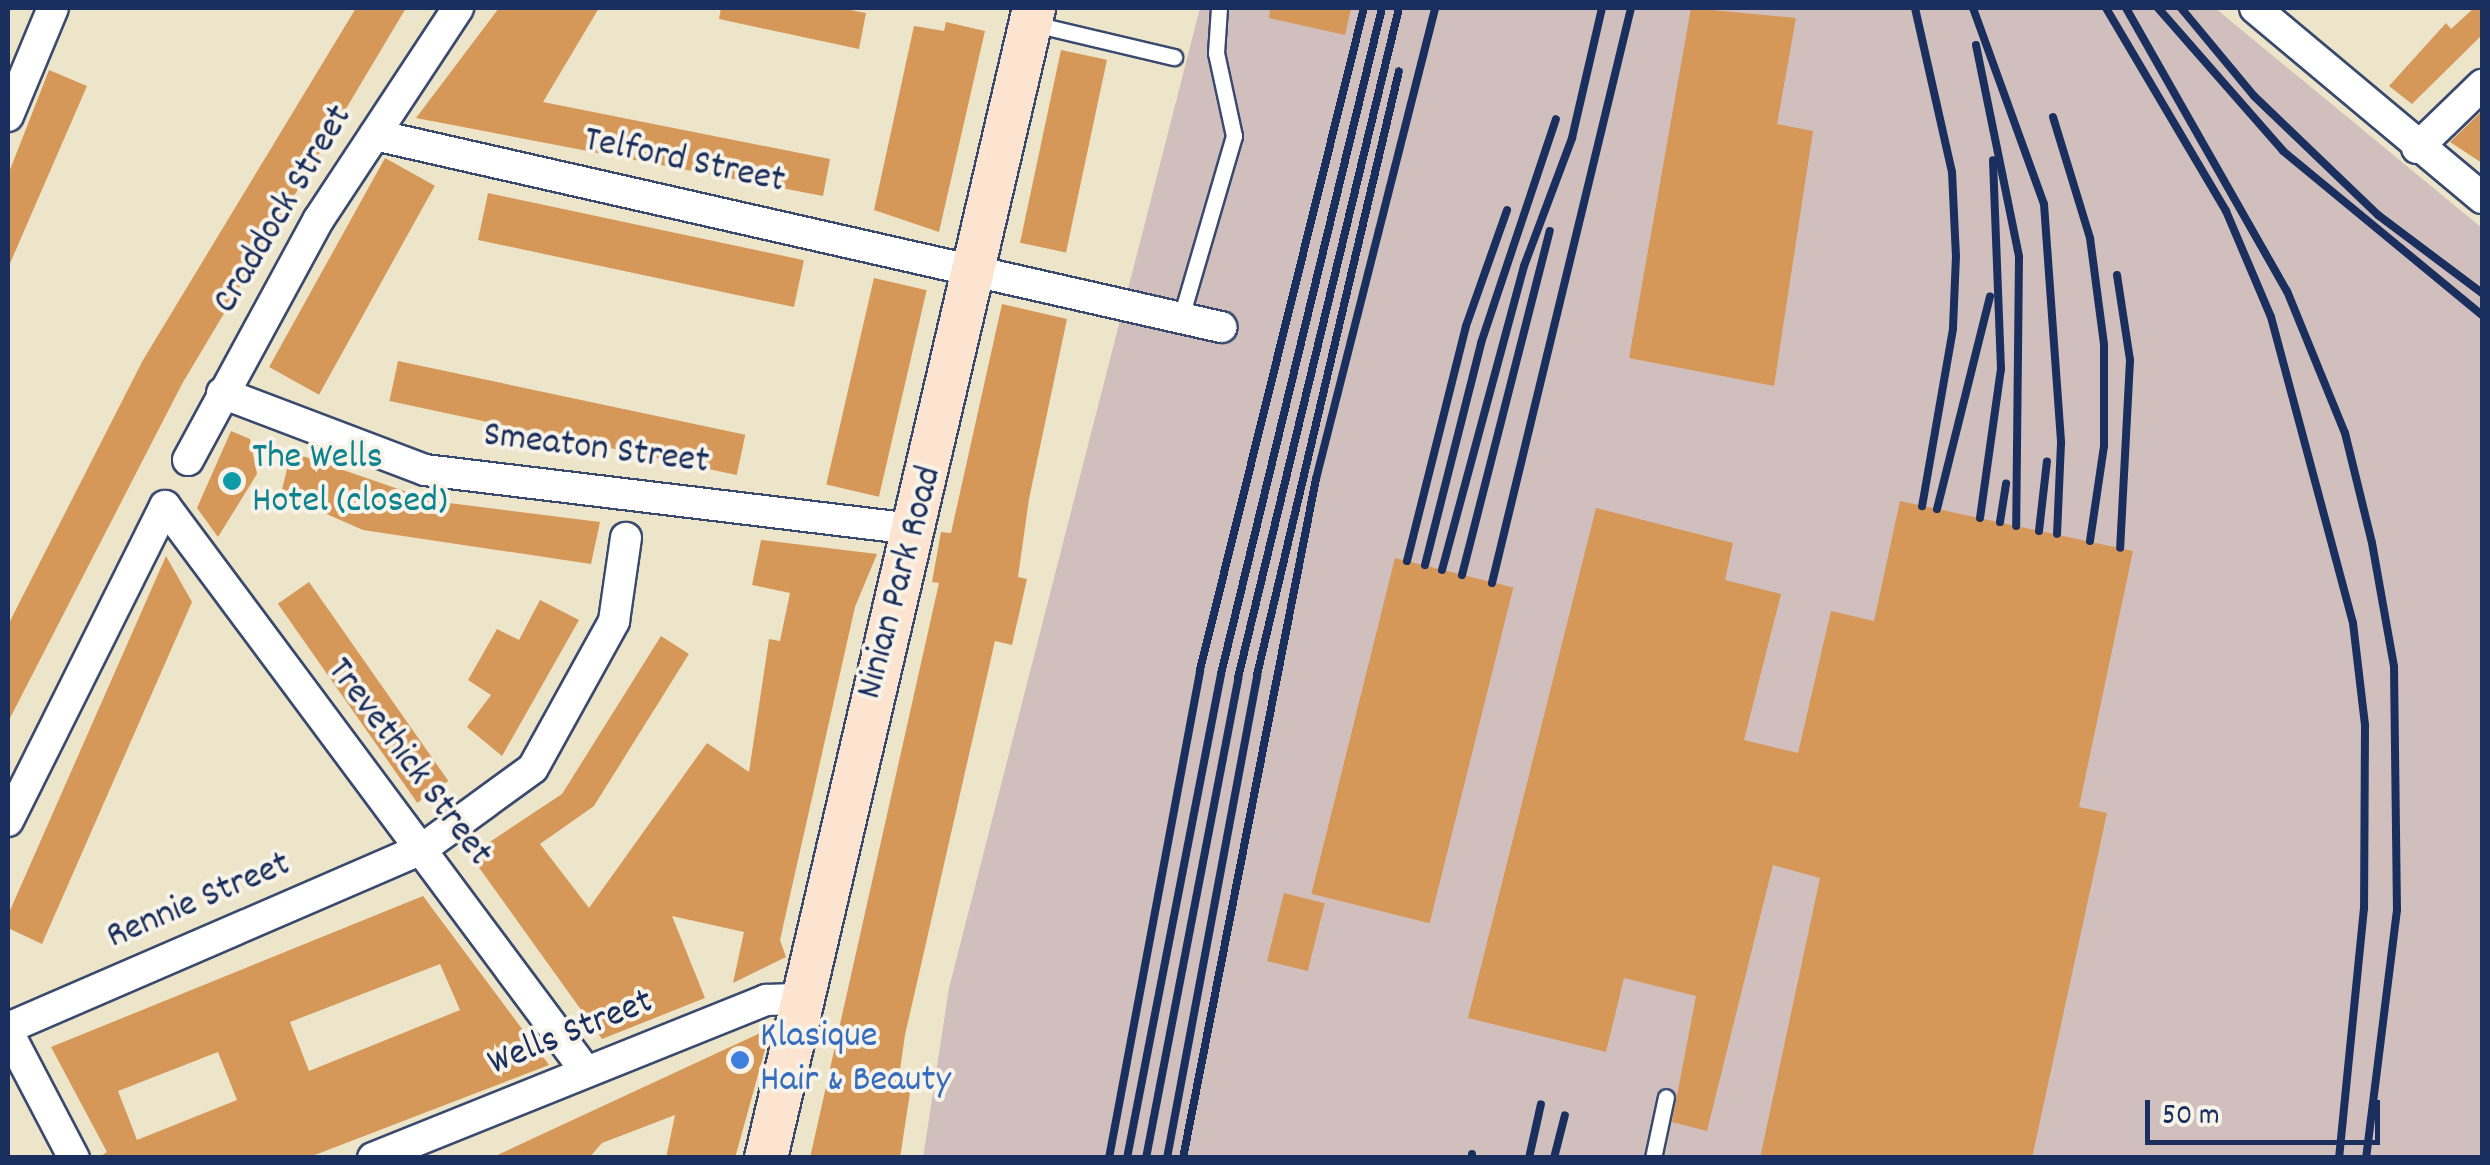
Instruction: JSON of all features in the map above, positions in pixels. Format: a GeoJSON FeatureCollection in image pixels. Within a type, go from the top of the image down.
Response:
{"type":"FeatureCollection","features":[{"type":"Feature","properties":{"kind":"street"},"geometry":{"type":"LineString","coordinates":[[8,116],[53,8]]}},
{"type":"Feature","properties":{"kind":"street","name":"Craddock Street"},"geometry":{"type":"LineString","coordinates":[[188,460],[222,393],[375,135],[458,8]]}},
{"type":"Feature","properties":{"kind":"street"},"geometry":{"type":"LineString","coordinates":[[2255,8],[2417,148],[2482,198]]}},
{"type":"Feature","properties":{"kind":"street","name":"Ninian Park Road"},"geometry":{"type":"LineString","coordinates":[[766,1158],[976,267],[1031,12]]}},
{"type":"Feature","properties":{"kind":"street"},"geometry":{"type":"LineString","coordinates":[[2417,148],[2482,85]]}},
{"type":"Feature","properties":{"kind":"street","name":"Telford Street"},"geometry":{"type":"LineString","coordinates":[[375,135],[976,267],[1220,327]]}},
{"type":"Feature","properties":{"kind":"street","name":"Smeaton Street"},"geometry":{"type":"LineString","coordinates":[[222,393],[425,470],[914,529]]}},
{"type":"Feature","properties":{"kind":"street","name":"Trevethick Street"},"geometry":{"type":"LineString","coordinates":[[8,822],[165,506],[586,1070]]}},
{"type":"Feature","properties":{"kind":"street","name":"Rennie Street"},"geometry":{"type":"LineString","coordinates":[[8,1030],[422,849],[533,768],[614,620],[626,538]]}},
{"type":"Feature","properties":{"kind":"street","name":"Wells Street"},"geometry":{"type":"LineString","coordinates":[[373,1158],[766,1000],[802,999]]}},
{"type":"Feature","properties":{"kind":"street"},"geometry":{"type":"LineString","coordinates":[[8,1030],[74,1158]]}},
{"type":"Feature","properties":{"kind":"lane"},"geometry":{"type":"LineString","coordinates":[[1181,317],[1234,136],[1216,53],[1219,8]]}},
{"type":"Feature","properties":{"kind":"lane"},"geometry":{"type":"LineString","coordinates":[[1031,12],[1174,57]]}},
{"type":"Feature","properties":{"kind":"lane"},"geometry":{"type":"LineString","coordinates":[[1653,1158],[1666,1096]]}},
{"type":"Feature","properties":{"kind":"shaded area"},"geometry":{"type":"Polygon","coordinates":[[[1200,8],[2215,8],[2482,228],[2482,1157],[923,1158],[949,988],[1200,8]]]}},
{"type":"Feature","properties":{"kind":"building"},"geometry":{"type":"Polygon","coordinates":[[[356,8],[406,8],[182,384],[8,722],[8,625],[143,360],[356,8]]]}},
{"type":"Feature","properties":{"kind":"building"},"geometry":{"type":"Polygon","coordinates":[[[499,8],[599,8],[543,102],[830,159],[823,196],[416,118],[499,8]]]}},
{"type":"Feature","properties":{"kind":"building"},"geometry":{"type":"Polygon","coordinates":[[[721,8],[840,8],[866,13],[859,49],[719,19],[721,8]]]}},
{"type":"Feature","properties":{"kind":"building"},"geometry":{"type":"Polygon","coordinates":[[[1270,8],[1351,8],[1345,35],[1269,18],[1270,8]]]}},
{"type":"Feature","properties":{"kind":"building"},"geometry":{"type":"Polygon","coordinates":[[[1691,8],[1796,18],[1777,124],[1813,131],[1774,386],[1629,358],[1691,8]]]}},
{"type":"Feature","properties":{"kind":"building"},"geometry":{"type":"Polygon","coordinates":[[[2474,8],[2482,8],[2482,35],[2412,104],[2389,86],[2446,23],[2451,29],[2474,8]]]}},
{"type":"Feature","properties":{"kind":"building"},"geometry":{"type":"Polygon","coordinates":[[[946,22],[985,31],[939,232],[874,210],[914,26],[944,31],[946,22]]]}},
{"type":"Feature","properties":{"kind":"building"},"geometry":{"type":"Polygon","coordinates":[[[1061,50],[1107,60],[1066,252],[1020,243],[1061,50]]]}},
{"type":"Feature","properties":{"kind":"building"},"geometry":{"type":"Polygon","coordinates":[[[49,70],[87,86],[8,268],[8,175],[49,70]]]}},
{"type":"Feature","properties":{"kind":"building"},"geometry":{"type":"Polygon","coordinates":[[[2482,111],[2482,163],[2450,142],[2482,111]]]}},
{"type":"Feature","properties":{"kind":"building"},"geometry":{"type":"Polygon","coordinates":[[[385,158],[435,186],[319,395],[269,367],[385,158]]]}},
{"type":"Feature","properties":{"kind":"building"},"geometry":{"type":"Polygon","coordinates":[[[488,193],[804,260],[794,307],[478,240],[488,193]]]}},
{"type":"Feature","properties":{"kind":"building"},"geometry":{"type":"Polygon","coordinates":[[[874,278],[927,290],[879,497],[826,485],[874,278]]]}},
{"type":"Feature","properties":{"kind":"building"},"geometry":{"type":"Polygon","coordinates":[[[1002,304],[1067,319],[1029,499],[1018,577],[1027,579],[1012,645],[995,641],[905,1035],[898,1083],[911,1086],[900,1158],[810,1158],[939,583],[932,582],[941,532],[951,533],[1002,304]]]}},
{"type":"Feature","properties":{"kind":"building"},"geometry":{"type":"Polygon","coordinates":[[[398,361],[745,435],[737,475],[389,401],[398,361]]]}},
{"type":"Feature","properties":{"kind":"building","name":"The Wells Hotel (closed)"},"geometry":{"type":"Polygon","coordinates":[[[231,431],[250,439],[257,474],[218,537],[197,508],[231,431]]]}},
{"type":"Feature","properties":{"kind":"building"},"geometry":{"type":"Polygon","coordinates":[[[291,452],[433,501],[600,522],[591,564],[363,530],[281,494],[291,452]]]}},
{"type":"Feature","properties":{"kind":"building"},"geometry":{"type":"Polygon","coordinates":[[[1900,501],[2133,551],[2079,807],[2107,813],[2032,1158],[1760,1158],[1820,878],[1773,865],[1707,1131],[1672,1122],[1696,996],[1624,978],[1606,1052],[1468,1018],[1596,508],[1733,543],[1725,580],[1781,594],[1744,740],[1798,753],[1831,611],[1874,621],[1900,501]]]}},
{"type":"Feature","properties":{"kind":"building"},"geometry":{"type":"Polygon","coordinates":[[[761,540],[877,554],[855,607],[780,940],[786,957],[733,983],[744,932],[672,916],[705,998],[602,1039],[470,855],[562,794],[661,636],[689,654],[594,806],[540,844],[589,908],[707,743],[749,772],[769,639],[780,641],[790,593],[752,585],[761,540]]]}},
{"type":"Feature","properties":{"kind":"building"},"geometry":{"type":"Polygon","coordinates":[[[166,556],[192,602],[42,944],[8,928],[8,915],[166,556]]]}},
{"type":"Feature","properties":{"kind":"building"},"geometry":{"type":"Polygon","coordinates":[[[1395,558],[1513,588],[1430,923],[1311,894],[1395,558]]]}},
{"type":"Feature","properties":{"kind":"building"},"geometry":{"type":"Polygon","coordinates":[[[309,582],[448,781],[417,803],[278,604],[309,582]]]}},
{"type":"Feature","properties":{"kind":"building"},"geometry":{"type":"Polygon","coordinates":[[[540,600],[579,620],[502,756],[467,727],[491,695],[468,680],[497,629],[519,640],[540,600]]]}},
{"type":"Feature","properties":{"kind":"building"},"geometry":{"type":"Polygon","coordinates":[[[1284,893],[1325,903],[1308,971],[1267,961],[1284,893]]]}},
{"type":"Feature","properties":{"kind":"building"},"geometry":{"type":"Polygon","coordinates":[[[423,896],[549,1065],[307,1158],[98,1158],[107,1152],[51,1047],[423,896]],[[440,964],[290,1022],[309,1071],[460,1010],[440,964]],[[218,1052],[118,1091],[137,1140],[237,1100],[218,1052]]]}},
{"type":"Feature","properties":{"kind":"building"},"geometry":{"type":"Polygon","coordinates":[[[771,1028],[735,1158],[666,1158],[675,1115],[602,1143],[589,1158],[491,1158],[771,1028]]]}},
{"type":"Feature","properties":{"kind":"railway"},"geometry":{"type":"LineString","coordinates":[[1109,1158],[1200,670],[1364,8]]}},
{"type":"Feature","properties":{"kind":"railway"},"geometry":{"type":"LineString","coordinates":[[1127,1158],[1221,674],[1382,8]]}},
{"type":"Feature","properties":{"kind":"railway"},"geometry":{"type":"LineString","coordinates":[[1146,1158],[1238,678],[1399,8]]}},
{"type":"Feature","properties":{"kind":"railway"},"geometry":{"type":"LineString","coordinates":[[1183,1158],[1316,479],[1435,8]]}},
{"type":"Feature","properties":{"kind":"railway"},"geometry":{"type":"LineString","coordinates":[[1442,570],[1524,266],[1572,138],[1602,8]]}},
{"type":"Feature","properties":{"kind":"railway"},"geometry":{"type":"LineString","coordinates":[[1492,583],[1631,8]]}},
{"type":"Feature","properties":{"kind":"railway"},"geometry":{"type":"LineString","coordinates":[[1915,8],[1952,172],[1956,256],[1953,329],[1922,506]]}},
{"type":"Feature","properties":{"kind":"railway"},"geometry":{"type":"LineString","coordinates":[[1973,8],[2044,204],[2061,443],[2057,534]]}},
{"type":"Feature","properties":{"kind":"railway"},"geometry":{"type":"LineString","coordinates":[[2106,8],[2226,211],[2271,317],[2353,623],[2365,725],[2364,908],[2339,1158]]}},
{"type":"Feature","properties":{"kind":"railway"},"geometry":{"type":"LineString","coordinates":[[2126,8],[2287,291],[2345,433],[2372,543],[2394,667],[2397,910],[2366,1158]]}},
{"type":"Feature","properties":{"kind":"railway"},"geometry":{"type":"LineString","coordinates":[[2158,8],[2283,151],[2482,315]]}},
{"type":"Feature","properties":{"kind":"railway"},"geometry":{"type":"LineString","coordinates":[[2181,8],[2254,96],[2378,215],[2482,293]]}},
{"type":"Feature","properties":{"kind":"railway"},"geometry":{"type":"LineString","coordinates":[[1976,45],[2019,257],[2016,526]]}},
{"type":"Feature","properties":{"kind":"railway"},"geometry":{"type":"LineString","coordinates":[[1167,1158],[1257,675],[1399,71]]}},
{"type":"Feature","properties":{"kind":"railway"},"geometry":{"type":"LineString","coordinates":[[2053,117],[2090,238],[2104,345],[2104,446],[2090,541]]}},
{"type":"Feature","properties":{"kind":"railway"},"geometry":{"type":"LineString","coordinates":[[1425,565],[1481,343],[1556,119]]}},
{"type":"Feature","properties":{"kind":"railway"},"geometry":{"type":"LineString","coordinates":[[1980,518],[2001,369],[1993,160]]}},
{"type":"Feature","properties":{"kind":"railway"},"geometry":{"type":"LineString","coordinates":[[1407,561],[1466,326],[1507,210]]}},
{"type":"Feature","properties":{"kind":"railway"},"geometry":{"type":"LineString","coordinates":[[1462,575],[1550,231]]}},
{"type":"Feature","properties":{"kind":"railway"},"geometry":{"type":"LineString","coordinates":[[2117,275],[2130,360],[2120,548]]}},
{"type":"Feature","properties":{"kind":"railway"},"geometry":{"type":"LineString","coordinates":[[1937,509],[1990,296]]}},
{"type":"Feature","properties":{"kind":"railway"},"geometry":{"type":"LineString","coordinates":[[2039,531],[2047,461]]}},
{"type":"Feature","properties":{"kind":"railway"},"geometry":{"type":"LineString","coordinates":[[2000,522],[2006,483]]}},
{"type":"Feature","properties":{"kind":"railway"},"geometry":{"type":"LineString","coordinates":[[1529,1158],[1541,1104]]}},
{"type":"Feature","properties":{"kind":"railway"},"geometry":{"type":"LineString","coordinates":[[1554,1158],[1565,1115]]}},
{"type":"Feature","properties":{"kind":"place","name":"The Wells Hotel (closed)"},"geometry":{"type":"Point","coordinates":[232,481]}},
{"type":"Feature","properties":{"kind":"place","name":"Klasique Hair & Beauty"},"geometry":{"type":"Point","coordinates":[740,1060]}}]}
